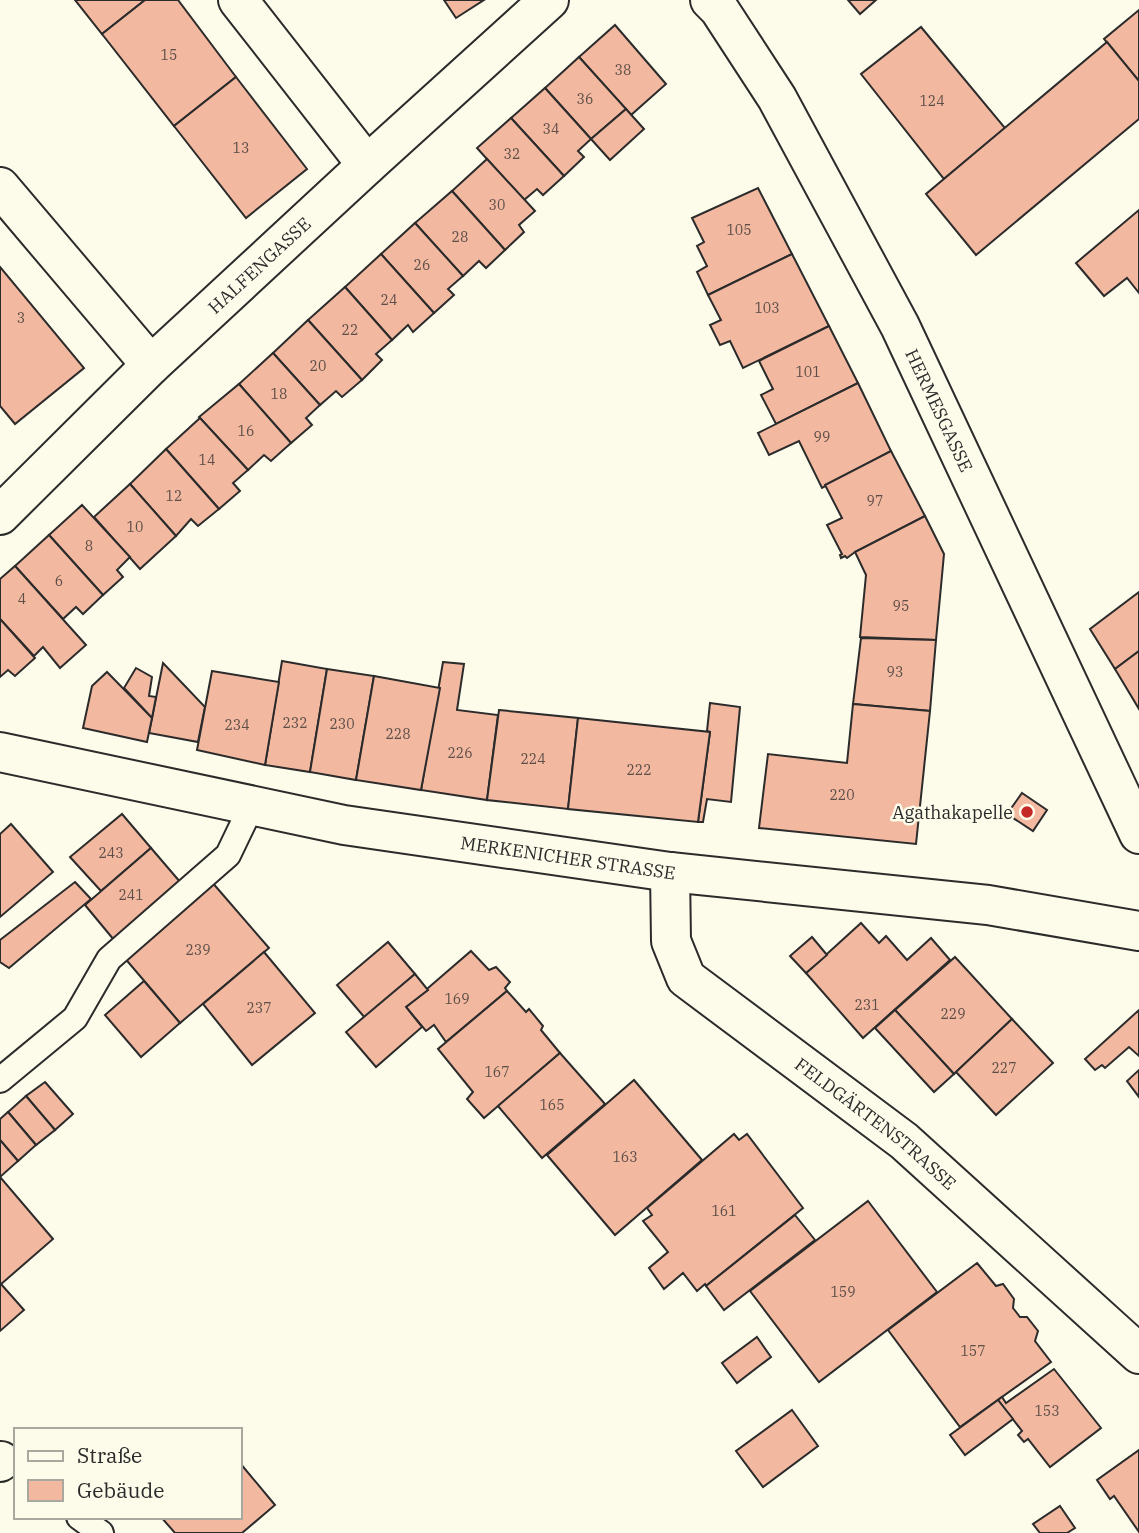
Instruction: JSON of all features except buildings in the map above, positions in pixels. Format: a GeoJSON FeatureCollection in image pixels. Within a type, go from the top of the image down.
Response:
{"type":"FeatureCollection","features":[{"type":"Feature","properties":{"kind":"street"},"geometry":{"type":"LineString","coordinates":[[238,0],[367,165]]}},
{"type":"Feature","properties":{"kind":"street","name":"HALFENGASSE"},"geometry":{"type":"LineString","coordinates":[[0,514],[151,365],[549,0]]}},
{"type":"Feature","properties":{"kind":"street","name":"HERMESGASSE"},"geometry":{"type":"LineString","coordinates":[[710,0],[719,9],[777,98],[900,326],[1139,834]]}},
{"type":"Feature","properties":{"kind":"street"},"geometry":{"type":"LineString","coordinates":[[0,187],[151,365]]}},
{"type":"Feature","properties":{"kind":"street","name":"MERKENICHER STRASSE"},"geometry":{"type":"LineString","coordinates":[[0,752],[344,825],[670,872],[988,905],[1139,931]]}},
{"type":"Feature","properties":{"kind":"street","name":"FELDGÄRTENSTRASSE"},"geometry":{"type":"LineString","coordinates":[[670,872],[671,941],[686,978],[904,1142],[1139,1354]]}},
{"type":"Feature","properties":{"kind":"lane"},"geometry":{"type":"LineString","coordinates":[[0,1080],[75,1018],[109,960],[228,855],[252,805]]}},
{"type":"Feature","properties":{"kind":"lane"},"geometry":{"type":"LineString","coordinates":[[82,1519],[101,1533]]}},
{"type":"Feature","properties":{"kind":"place","name":"Agathakapelle"},"geometry":{"type":"Point","coordinates":[1027,812]}}]}
